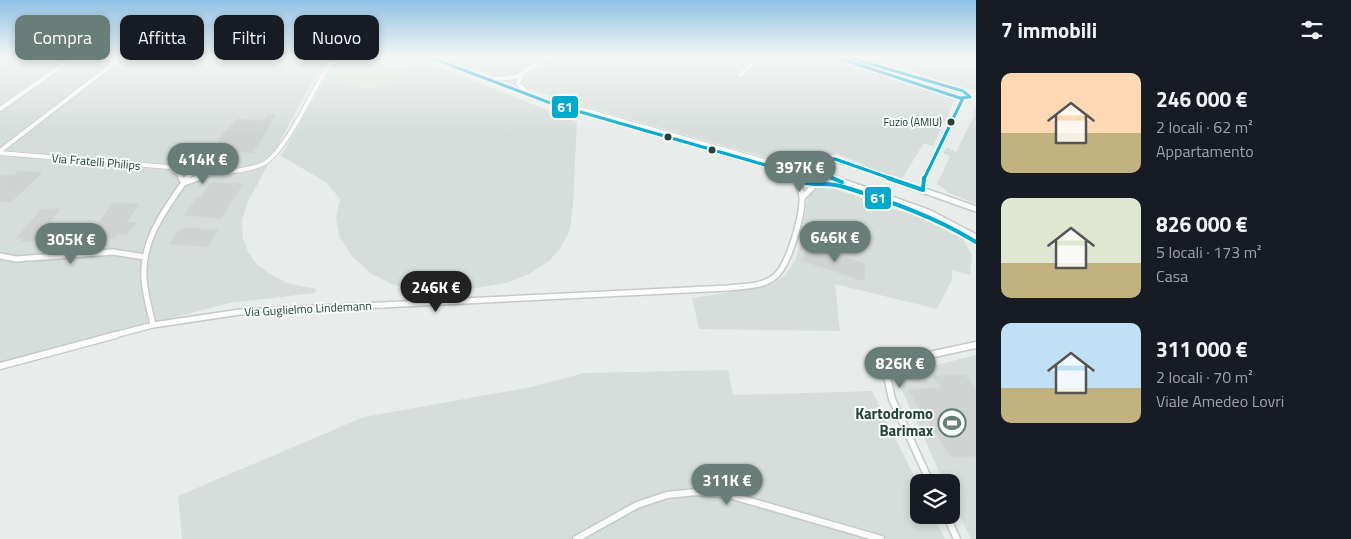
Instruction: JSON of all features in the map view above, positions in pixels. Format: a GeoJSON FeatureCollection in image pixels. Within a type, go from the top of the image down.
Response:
{"type":"FeatureCollection","features":[{"type":"Feature","properties":{"kind":"street"},"geometry":{"type":"LineString","coordinates":[[0,109],[38,82]]}},
{"type":"Feature","properties":{"kind":"street"},"geometry":{"type":"LineString","coordinates":[[0,152],[90,82]]}},
{"type":"Feature","properties":{"kind":"street","name":"Via Fratelli Philips"},"geometry":{"type":"LineString","coordinates":[[0,152],[193,170],[249,169],[272,157],[280,148],[319,82]]}},
{"type":"Feature","properties":{"kind":"street"},"geometry":{"type":"LineString","coordinates":[[495,82],[553,104],[769,166],[797,181],[817,185],[841,186],[908,208],[976,242]]}},
{"type":"Feature","properties":{"kind":"street"},"geometry":{"type":"LineString","coordinates":[[501,82],[528,92],[765,161],[809,165],[821,172],[928,212],[976,237]]}},
{"type":"Feature","properties":{"kind":"street"},"geometry":{"type":"LineString","coordinates":[[519,82],[518,84],[528,92]]}},
{"type":"Feature","properties":{"kind":"street"},"geometry":{"type":"LineString","coordinates":[[921,82],[955,92],[976,92]]}},
{"type":"Feature","properties":{"kind":"street"},"geometry":{"type":"LineString","coordinates":[[925,82],[955,92],[963,98],[976,96]]}},
{"type":"Feature","properties":{"kind":"street"},"geometry":{"type":"LineString","coordinates":[[963,91],[970,97]]}},
{"type":"Feature","properties":{"kind":"street"},"geometry":{"type":"LineString","coordinates":[[923,190],[924,178],[963,98]]}},
{"type":"Feature","properties":{"kind":"street"},"geometry":{"type":"LineString","coordinates":[[790,176],[788,169],[796,164],[826,158],[846,162],[894,181],[976,209]]}},
{"type":"Feature","properties":{"kind":"street"},"geometry":{"type":"LineString","coordinates":[[802,198],[824,180],[819,162],[826,158]]}},
{"type":"Feature","properties":{"kind":"street"},"geometry":{"type":"LineString","coordinates":[[172,168],[178,173],[184,183]]}},
{"type":"Feature","properties":{"kind":"street"},"geometry":{"type":"LineString","coordinates":[[153,324],[144,279],[146,257],[155,226],[193,170]]}},
{"type":"Feature","properties":{"kind":"street"},"geometry":{"type":"LineString","coordinates":[[184,183],[196,177],[217,171]]}},
{"type":"Feature","properties":{"kind":"street","name":"Via Guglielmo Lindemann"},"geometry":{"type":"LineString","coordinates":[[0,366],[153,324],[240,312],[728,288],[760,283],[775,277],[784,268],[802,198],[797,181]]}},
{"type":"Feature","properties":{"kind":"street"},"geometry":{"type":"LineString","coordinates":[[0,256],[16,259],[114,252],[146,257]]}},
{"type":"Feature","properties":{"kind":"street"},"geometry":{"type":"LineString","coordinates":[[926,474],[891,394],[887,378],[889,370],[897,362],[976,345]]}},
{"type":"Feature","properties":{"kind":"street"},"geometry":{"type":"LineString","coordinates":[[576,539],[637,505],[667,495],[696,492],[726,494],[868,537],[881,539]]}},
{"type":"Feature","properties":{"kind":"street"},"geometry":{"type":"LineString","coordinates":[[950,524],[957,539]]}},
{"type":"Feature","properties":{"kind":"shaded area"},"geometry":{"type":"Polygon","coordinates":[[[0,82],[312,82],[248,202],[242,220],[243,238],[248,252],[256,263],[268,273],[287,283],[316,289],[315,293],[230,303],[0,362],[0,82]]]}},
{"type":"Feature","properties":{"kind":"shaded area"},"geometry":{"type":"Polygon","coordinates":[[[324,82],[337,82],[350,87],[375,88],[387,92],[396,82],[478,82],[577,122],[570,230],[561,247],[549,261],[529,274],[506,283],[444,291],[394,285],[370,273],[351,255],[339,236],[336,218],[340,199],[326,182],[281,156],[324,82]]]}},
{"type":"Feature","properties":{"kind":"shaded area"},"geometry":{"type":"Polygon","coordinates":[[[507,82],[976,82],[976,90],[960,89],[933,146],[924,143],[901,180],[837,154],[782,162],[587,107],[507,82]]]}},
{"type":"Feature","properties":{"kind":"shaded area"},"geometry":{"type":"Polygon","coordinates":[[[976,106],[976,204],[949,193],[937,184],[950,156],[943,153],[947,147],[956,152],[975,114],[973,113],[976,106]]]}},
{"type":"Feature","properties":{"kind":"shaded area"},"geometry":{"type":"Polygon","coordinates":[[[823,188],[835,189],[918,217],[962,238],[972,255],[970,275],[952,270],[952,280],[937,309],[835,284],[840,331],[699,329],[692,298],[768,286],[785,276],[795,261],[800,245],[808,195],[814,190],[823,188]]]}},
{"type":"Feature","properties":{"kind":"shaded area"},"geometry":{"type":"Polygon","coordinates":[[[976,355],[976,539],[971,539],[960,516],[960,474],[940,474],[899,384],[901,377],[909,372],[976,355]]]}},
{"type":"Feature","properties":{"kind":"shaded area"},"geometry":{"type":"Polygon","coordinates":[[[728,370],[733,395],[872,391],[913,474],[910,474],[910,524],[938,524],[945,539],[182,539],[178,496],[364,417],[531,387],[584,373],[728,370]]]}},
{"type":"Feature","properties":{"kind":"green space"},"geometry":{"type":"Polygon","coordinates":[[[337,82],[396,82],[387,92],[375,88],[350,87],[337,82]]]}},
{"type":"Feature","properties":{"kind":"building"},"geometry":{"type":"Polygon","coordinates":[[[269,114],[276,114],[253,153],[213,149],[225,131],[237,119],[259,121],[264,120],[269,114]]]}},
{"type":"Feature","properties":{"kind":"building"},"geometry":{"type":"Polygon","coordinates":[[[19,171],[42,173],[11,202],[0,201],[0,176],[14,175],[19,171]]]}},
{"type":"Feature","properties":{"kind":"building"},"geometry":{"type":"Polygon","coordinates":[[[211,182],[243,184],[221,218],[184,215],[196,198],[200,198],[211,182]]]}},
{"type":"Feature","properties":{"kind":"building"},"geometry":{"type":"Polygon","coordinates":[[[113,203],[139,204],[126,222],[136,223],[128,234],[118,234],[115,238],[88,237],[113,203]]]}},
{"type":"Feature","properties":{"kind":"building"},"geometry":{"type":"Polygon","coordinates":[[[42,209],[60,209],[36,239],[30,242],[21,241],[23,238],[16,238],[42,209]]]}},
{"type":"Feature","properties":{"kind":"building"},"geometry":{"type":"Polygon","coordinates":[[[184,228],[218,230],[208,247],[170,244],[178,232],[184,228]]]}},
{"type":"Feature","properties":{"kind":"building"},"geometry":{"type":"Polygon","coordinates":[[[806,245],[865,264],[864,281],[803,261],[806,245]]]}},
{"type":"Feature","properties":{"kind":"building","name":"Kartodromo Barimax"},"geometry":{"type":"Polygon","coordinates":[[[965,375],[976,389],[976,456],[951,457],[908,390],[941,388],[933,376],[965,375]]]}},
{"type":"Feature","properties":{"kind":"transit line","name":"61"},"geometry":{"type":"LineString","coordinates":[[495,82],[553,104],[769,166],[803,184],[841,186],[908,208],[951,227],[976,242]]}},
{"type":"Feature","properties":{"kind":"transit line","name":"61"},"geometry":{"type":"LineString","coordinates":[[912,82],[960,98],[970,97],[963,91],[933,82]]}},
{"type":"Feature","properties":{"kind":"transit line","name":"61"},"geometry":{"type":"LineString","coordinates":[[923,190],[924,178],[963,98]]}},
{"type":"Feature","properties":{"kind":"transit line","name":"61"},"geometry":{"type":"LineString","coordinates":[[800,163],[816,159],[835,159],[923,190]]}},
{"type":"Feature","properties":{"kind":"transit line","name":"61"},"geometry":{"type":"LineString","coordinates":[[771,163],[809,165],[822,174],[842,182]]}},
{"type":"Feature","properties":{"kind":"place","name":"Fuzio (AMIU)"},"geometry":{"type":"Point","coordinates":[951,122]}},
{"type":"Feature","properties":{"kind":"place","name":"Kartodromo Barimax"},"geometry":{"type":"Point","coordinates":[952,423]}}]}
